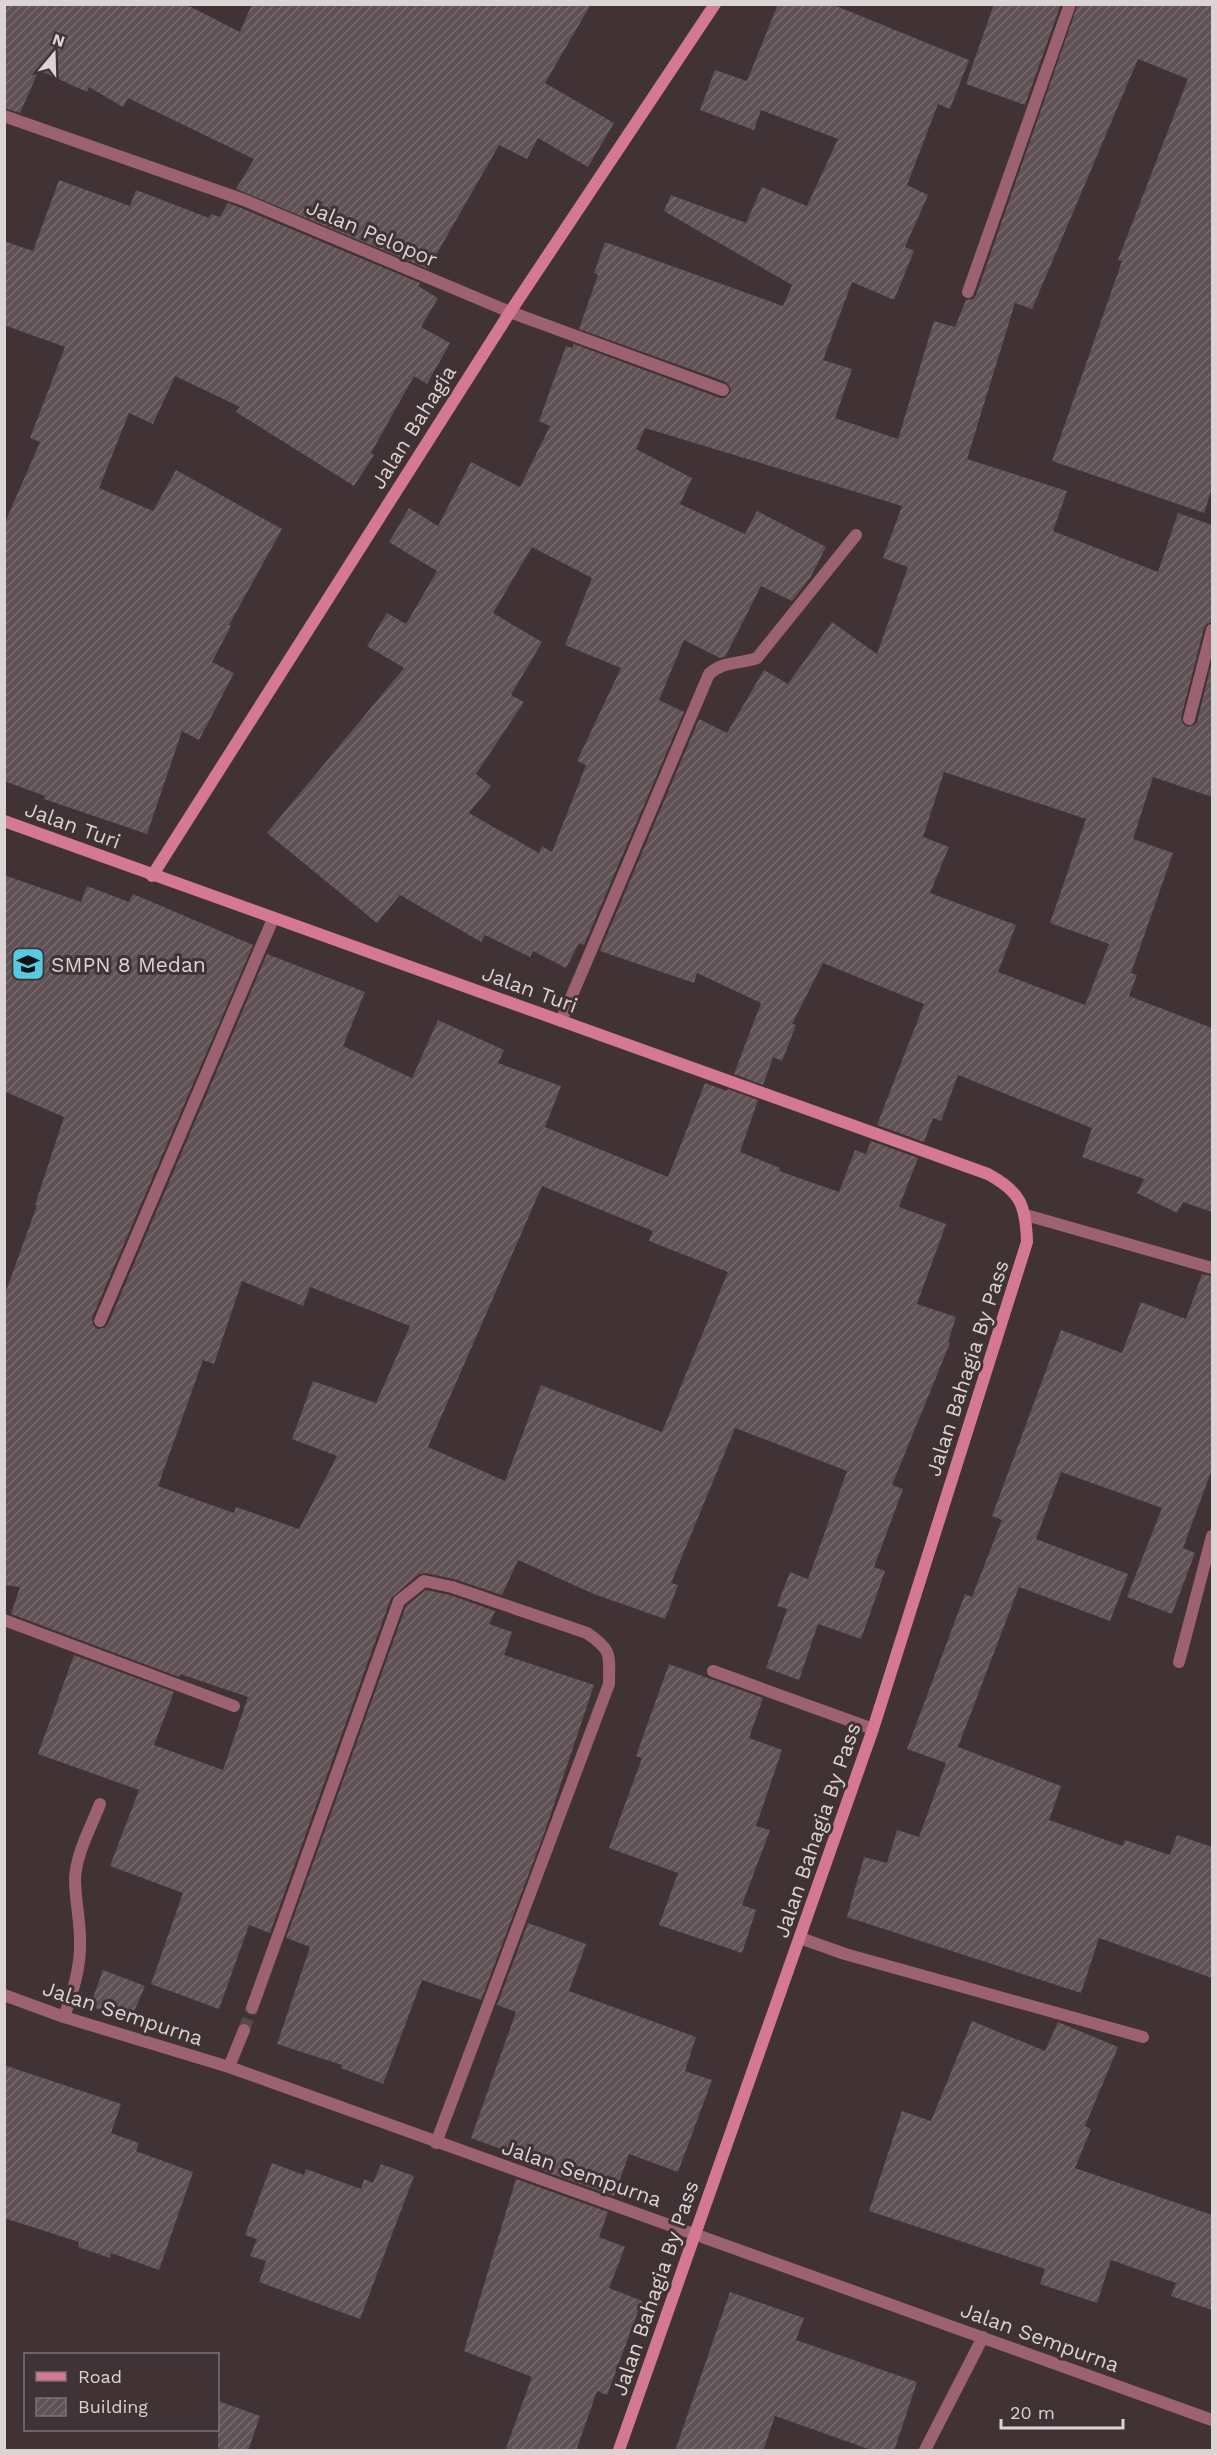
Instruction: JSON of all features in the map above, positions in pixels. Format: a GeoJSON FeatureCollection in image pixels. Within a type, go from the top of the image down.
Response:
{"type":"FeatureCollection","features":[{"type":"Feature","properties":{"kind":"main road","name":"Jalan Bahagia"},"geometry":{"type":"LineString","coordinates":[[152,876],[510,312],[715,4]]}},
{"type":"Feature","properties":{"kind":"main road","name":"Jalan Turi"},"geometry":{"type":"LineString","coordinates":[[4,821],[988,1174],[1003,1182],[1017,1195],[1026,1215]]}},
{"type":"Feature","properties":{"kind":"main road","name":"Jalan Bahagia By Pass"},"geometry":{"type":"LineString","coordinates":[[619,2451],[873,1729],[1027,1242],[1026,1215]]}},
{"type":"Feature","properties":{"kind":"street"},"geometry":{"type":"LineString","coordinates":[[968,292],[1070,4]]}},
{"type":"Feature","properties":{"kind":"street","name":"Jalan Pelopor"},"geometry":{"type":"LineString","coordinates":[[4,116],[244,200],[510,312],[723,390]]}},
{"type":"Feature","properties":{"kind":"street"},"geometry":{"type":"LineString","coordinates":[[561,1021],[710,674],[716,667],[728,663],[744,663],[756,658],[856,535]]}},
{"type":"Feature","properties":{"kind":"street"},"geometry":{"type":"LineString","coordinates":[[1189,719],[1212,630]]}},
{"type":"Feature","properties":{"kind":"street"},"geometry":{"type":"LineString","coordinates":[[100,1322],[273,919]]}},
{"type":"Feature","properties":{"kind":"street"},"geometry":{"type":"LineString","coordinates":[[1026,1215],[1212,1268]]}},
{"type":"Feature","properties":{"kind":"street"},"geometry":{"type":"LineString","coordinates":[[1179,1662],[1212,1536]]}},
{"type":"Feature","properties":{"kind":"street"},"geometry":{"type":"LineString","coordinates":[[252,2008],[399,1600],[424,1581],[452,1587],[587,1633],[605,1645],[609,1657],[609,1684],[436,2143]]}},
{"type":"Feature","properties":{"kind":"street"},"geometry":{"type":"LineString","coordinates":[[4,1620],[234,1707]]}},
{"type":"Feature","properties":{"kind":"street"},"geometry":{"type":"LineString","coordinates":[[713,1671],[873,1729]]}},
{"type":"Feature","properties":{"kind":"street"},"geometry":{"type":"LineString","coordinates":[[64,2017],[77,1980],[80,1961],[75,1878],[100,1804]]}},
{"type":"Feature","properties":{"kind":"street"},"geometry":{"type":"LineString","coordinates":[[800,1938],[844,1954],[1143,2037]]}},
{"type":"Feature","properties":{"kind":"street","name":"Jalan Sempurna"},"geometry":{"type":"LineString","coordinates":[[4,1995],[64,2017],[229,2067],[1212,2420]]}},
{"type":"Feature","properties":{"kind":"street"},"geometry":{"type":"LineString","coordinates":[[229,2067],[244,2030]]}},
{"type":"Feature","properties":{"kind":"street"},"geometry":{"type":"LineString","coordinates":[[925,2451],[983,2337]]}},
{"type":"Feature","properties":{"kind":"building"},"geometry":{"type":"Polygon","coordinates":[[[4,4],[185,4],[240,32],[252,4],[591,4],[545,83],[614,123],[588,167],[538,138],[527,159],[499,145],[428,269],[236,189],[254,159],[128,98],[123,107],[89,87],[87,92],[39,70],[20,113],[4,108],[4,4]]]}},
{"type":"Feature","properties":{"kind":"building"},"geometry":{"type":"Polygon","coordinates":[[[778,4],[831,4],[969,60],[950,109],[938,104],[907,185],[928,195],[905,247],[914,251],[894,300],[852,282],[823,360],[852,369],[835,418],[898,439],[934,321],[955,327],[966,300],[973,299],[976,295],[1078,4],[1212,4],[1212,488],[1204,513],[1052,461],[1122,261],[1118,260],[1188,79],[1138,59],[1032,309],[1015,303],[967,459],[1067,491],[1053,531],[1158,572],[1178,513],[1212,525],[1212,622],[1204,628],[1181,718],[1183,724],[1188,727],[1197,722],[1212,661],[1212,797],[1153,777],[1133,839],[1173,853],[1131,973],[1137,975],[1129,996],[1212,1028],[1212,1212],[1183,1202],[1177,1213],[1137,1193],[1144,1179],[1082,1157],[1092,1128],[958,1075],[941,1121],[933,1118],[924,1142],[877,1125],[924,1004],[823,963],[792,1024],[796,1025],[782,1061],[773,1057],[763,1085],[734,1074],[761,1003],[697,973],[694,983],[600,951],[699,719],[727,733],[764,670],[788,684],[832,622],[877,654],[908,567],[883,558],[902,506],[645,428],[636,449],[692,478],[680,504],[745,534],[757,511],[826,547],[810,578],[792,601],[761,586],[725,657],[720,658],[684,640],[659,700],[684,712],[584,945],[579,943],[566,968],[533,951],[530,957],[485,935],[481,942],[400,895],[377,923],[267,833],[404,668],[367,646],[387,613],[406,624],[437,571],[389,542],[409,508],[438,526],[471,462],[520,487],[550,426],[539,421],[566,346],[572,348],[574,344],[720,398],[725,398],[730,393],[731,388],[726,382],[579,329],[598,275],[594,273],[605,242],[783,306],[792,285],[664,211],[671,195],[746,223],[762,187],[807,206],[838,139],[761,110],[754,130],[700,110],[715,70],[747,81],[778,4]],[[532,547],[493,613],[542,642],[511,695],[524,702],[476,774],[491,786],[469,813],[539,853],[542,846],[552,852],[586,765],[577,761],[621,668],[565,645],[592,578],[532,547]],[[944,772],[923,837],[949,847],[930,893],[1016,925],[998,972],[1085,1005],[1109,944],[1050,923],[1086,819],[944,772]]]}},
{"type":"Feature","properties":{"kind":"building"},"geometry":{"type":"Polygon","coordinates":[[[994,4],[1061,4],[1025,105],[966,84],[994,4]]]}},
{"type":"Feature","properties":{"kind":"building"},"geometry":{"type":"Polygon","coordinates":[[[59,180],[130,206],[136,190],[209,218],[211,214],[220,217],[228,203],[241,208],[420,283],[418,286],[438,298],[421,327],[450,343],[427,384],[414,376],[371,453],[374,455],[354,486],[236,412],[240,407],[175,376],[153,424],[129,413],[99,488],[153,511],[176,470],[282,529],[229,625],[231,626],[212,662],[234,673],[199,740],[182,731],[147,834],[44,799],[45,796],[4,781],[4,525],[40,442],[30,438],[65,347],[4,325],[4,241],[33,251],[59,180]]]}},
{"type":"Feature","properties":{"kind":"building"},"geometry":{"type":"Polygon","coordinates":[[[4,875],[81,902],[87,886],[129,902],[133,894],[253,945],[92,1318],[93,1325],[97,1329],[104,1328],[108,1324],[267,954],[365,992],[343,1046],[412,1078],[438,1020],[504,1050],[498,1063],[561,1086],[545,1127],[668,1177],[705,1083],[758,1100],[740,1152],[780,1168],[779,1171],[839,1192],[855,1150],[866,1154],[871,1141],[918,1158],[899,1207],[946,1224],[917,1304],[956,1317],[948,1342],[950,1343],[892,1485],[903,1489],[874,1567],[885,1571],[861,1639],[818,1624],[799,1680],[766,1668],[787,1609],[777,1606],[790,1572],[808,1579],[847,1471],[735,1428],[671,1583],[678,1585],[665,1619],[594,1594],[518,1560],[502,1595],[454,1579],[426,1573],[419,1574],[391,1598],[270,1933],[249,1925],[219,2009],[151,1984],[183,1893],[110,1866],[139,1790],[38,1754],[74,1655],[174,1692],[154,1745],[223,1770],[248,1697],[180,1674],[179,1677],[11,1614],[20,1587],[4,1585],[4,1297],[37,1205],[35,1205],[64,1117],[4,1091],[4,875]],[[542,1186],[428,1447],[505,1481],[541,1385],[662,1432],[728,1272],[649,1241],[653,1231],[542,1186]],[[242,1281],[214,1364],[203,1360],[158,1486],[234,1513],[236,1507],[299,1529],[337,1456],[292,1439],[313,1381],[376,1403],[410,1326],[310,1287],[303,1306],[242,1281]]]}},
{"type":"Feature","properties":{"kind":"building"},"geometry":{"type":"Polygon","coordinates":[[[1202,1274],[1212,1276],[1212,1469],[1183,1548],[1195,1553],[1172,1614],[1127,1597],[1162,1508],[1061,1472],[1036,1539],[1128,1574],[1110,1621],[1019,1587],[958,1747],[1061,1786],[1049,1820],[1123,1846],[1125,1840],[1170,1855],[1177,1835],[1212,1847],[1212,1978],[1099,1938],[1081,1993],[847,1917],[864,1857],[887,1863],[897,1830],[919,1837],[946,1763],[907,1749],[965,1594],[972,1597],[1002,1520],[992,1516],[1061,1330],[1122,1353],[1141,1302],[1186,1319],[1202,1274]]]}},
{"type":"Feature","properties":{"kind":"building"},"geometry":{"type":"Polygon","coordinates":[[[426,1590],[450,1595],[495,1611],[489,1624],[512,1632],[504,1655],[594,1685],[545,1831],[481,2000],[422,1980],[383,2084],[341,2068],[342,2065],[277,2044],[310,1947],[286,1938],[406,1606],[426,1590]]]}},
{"type":"Feature","properties":{"kind":"building"},"geometry":{"type":"Polygon","coordinates":[[[669,1664],[763,1698],[749,1738],[782,1750],[756,1826],[770,1830],[742,1905],[756,1910],[742,1953],[659,1925],[678,1873],[609,1848],[642,1758],[636,1756],[669,1664]]]}},
{"type":"Feature","properties":{"kind":"building"},"geometry":{"type":"Polygon","coordinates":[[[528,1923],[586,1944],[569,1991],[696,2037],[685,2071],[712,2080],[678,2172],[629,2154],[614,2196],[521,2163],[523,2157],[471,2138],[516,2012],[497,2005],[528,1923]]]}},
{"type":"Feature","properties":{"kind":"building"},"geometry":{"type":"Polygon","coordinates":[[[103,1970],[145,1986],[130,2021],[90,2006],[103,1970]]]}},
{"type":"Feature","properties":{"kind":"building"},"geometry":{"type":"Polygon","coordinates":[[[972,2021],[1045,2051],[1058,2022],[1118,2047],[1085,2126],[1091,2129],[1075,2168],[1212,2215],[1212,2310],[1171,2296],[1176,2283],[1111,2260],[1097,2303],[1040,2284],[1045,2269],[869,2211],[902,2111],[931,2121],[972,2021]]]}},
{"type":"Feature","properties":{"kind":"building"},"geometry":{"type":"Polygon","coordinates":[[[4,2065],[121,2104],[111,2133],[139,2143],[136,2151],[193,2172],[159,2270],[111,2253],[110,2258],[78,2247],[79,2242],[4,2218],[4,2065]]]}},
{"type":"Feature","properties":{"kind":"building"},"geometry":{"type":"Polygon","coordinates":[[[272,2163],[304,2175],[306,2169],[361,2189],[364,2179],[373,2183],[381,2164],[414,2176],[360,2319],[259,2282],[266,2261],[250,2256],[257,2239],[245,2235],[272,2163]]]}},
{"type":"Feature","properties":{"kind":"building"},"geometry":{"type":"Polygon","coordinates":[[[516,2179],[608,2212],[599,2237],[625,2247],[609,2288],[642,2301],[607,2395],[597,2391],[576,2451],[505,2451],[532,2377],[464,2351],[516,2179]]]}},
{"type":"Feature","properties":{"kind":"building"},"geometry":{"type":"Polygon","coordinates":[[[730,2292],[804,2318],[796,2340],[917,2382],[894,2451],[874,2451],[775,2416],[763,2451],[675,2451],[730,2292]]]}},
{"type":"Feature","properties":{"kind":"building"},"geometry":{"type":"Polygon","coordinates":[[[219,2401],[260,2416],[248,2451],[218,2451],[219,2401]]]}},
{"type":"Feature","properties":{"kind":"tunnel"},"geometry":{"type":"LineString","coordinates":[[244,2030],[252,2008]]}},
{"type":"Feature","properties":{"kind":"place","name":"SMPN 8 Medan"},"geometry":{"type":"Point","coordinates":[28,964]}}]}
